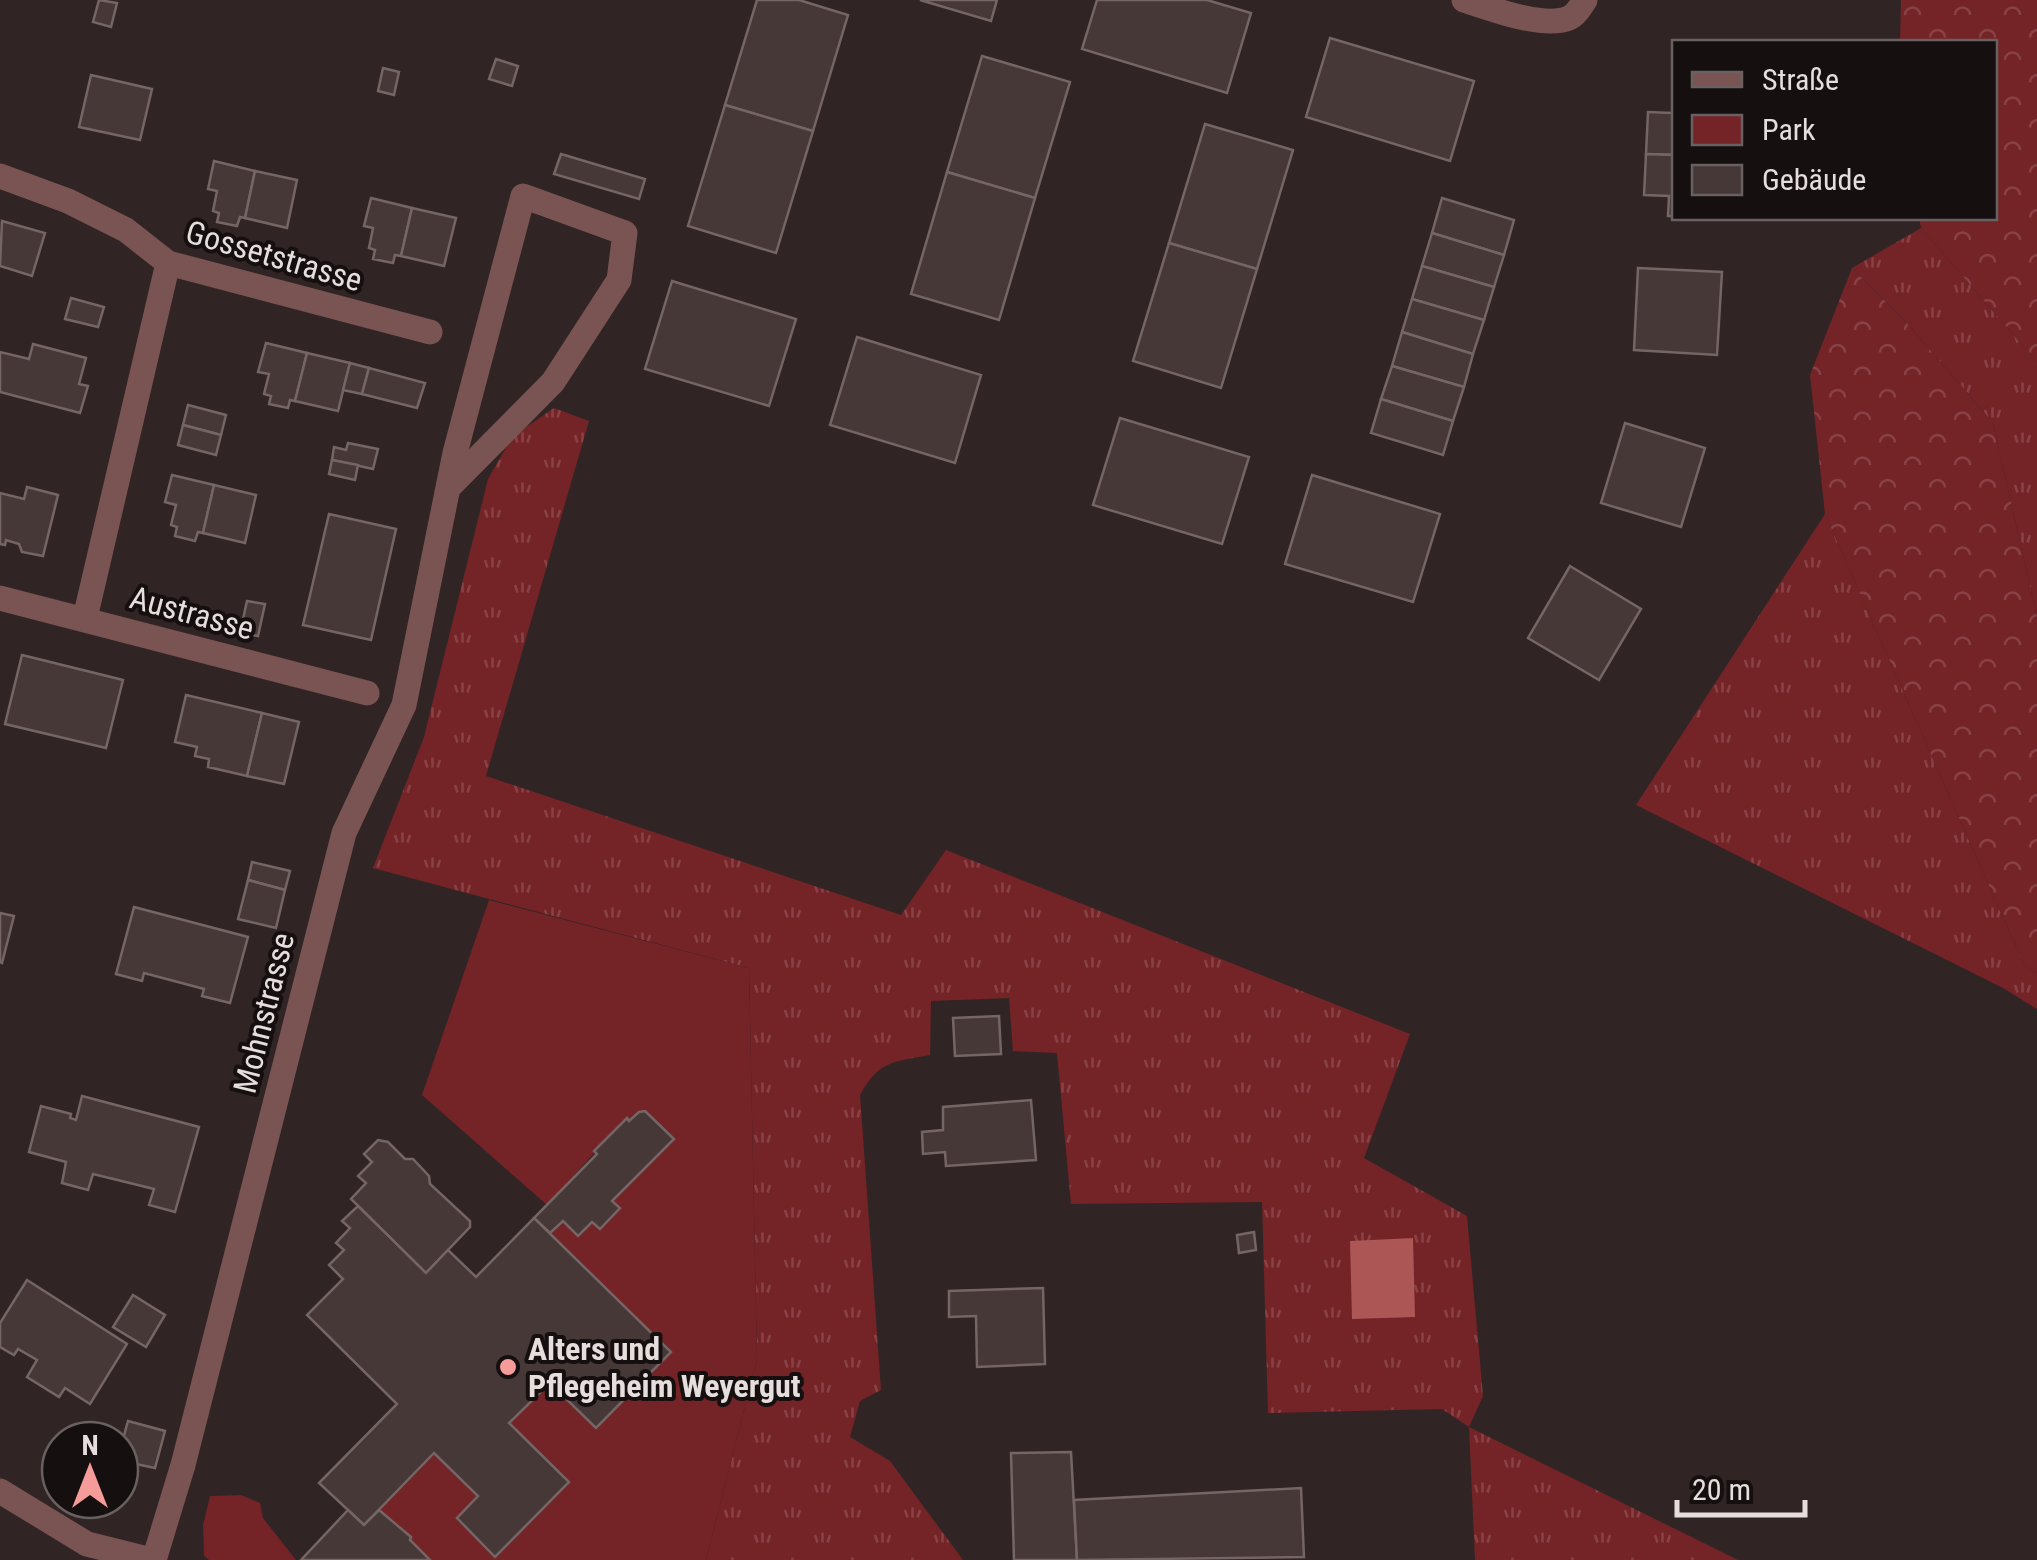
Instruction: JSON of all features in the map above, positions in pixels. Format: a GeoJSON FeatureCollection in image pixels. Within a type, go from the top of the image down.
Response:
{"type":"FeatureCollection","features":[{"type":"Feature","properties":{"kind":"street"},"geometry":{"type":"LineString","coordinates":[[1464,0],[1552,21],[1570,18],[1585,0]]}},
{"type":"Feature","properties":{"kind":"street","name":"Gossetstrasse"},"geometry":{"type":"LineString","coordinates":[[0,176],[68,201],[126,230],[168,263],[430,332]]}},
{"type":"Feature","properties":{"kind":"street","name":"Mohnstrasse"},"geometry":{"type":"LineString","coordinates":[[153,1560],[183,1466],[344,833],[404,705],[448,488],[523,196],[625,233],[619,280],[553,382],[448,488]]}},
{"type":"Feature","properties":{"kind":"street"},"geometry":{"type":"LineString","coordinates":[[85,618],[168,263]]}},
{"type":"Feature","properties":{"kind":"street","name":"Austrasse"},"geometry":{"type":"LineString","coordinates":[[0,598],[367,693]]}},
{"type":"Feature","properties":{"kind":"street"},"geometry":{"type":"LineString","coordinates":[[0,1491],[87,1544],[153,1560]]}},
{"type":"Feature","properties":{"kind":"green space"},"geometry":{"type":"Polygon","coordinates":[[[1901,0],[2037,0],[2037,362],[1921,228],[1919,220],[1997,220],[1997,40],[1900,40],[1901,0]]]}},
{"type":"Feature","properties":{"kind":"green space"},"geometry":{"type":"Polygon","coordinates":[[[1921,228],[2037,362],[2037,617],[1993,423],[1906,322],[1852,268],[1921,228]]]}},
{"type":"Feature","properties":{"kind":"green space"},"geometry":{"type":"Polygon","coordinates":[[[1852,268],[1906,322],[1993,423],[2037,617],[2037,973],[2024,965],[1825,514],[1810,375],[1852,268]]]}},
{"type":"Feature","properties":{"kind":"green space"},"geometry":{"type":"Polygon","coordinates":[[[554,408],[589,421],[486,776],[901,915],[946,850],[1410,1034],[1364,1158],[1467,1216],[1483,1396],[1469,1427],[1442,1409],[1268,1413],[1262,1202],[1071,1204],[1057,1053],[1013,1051],[1009,998],[931,1001],[930,1055],[889,1064],[874,1075],[860,1095],[881,1390],[860,1401],[850,1437],[890,1461],[963,1560],[706,1560],[757,1359],[749,968],[373,868],[424,737],[488,479],[512,437],[554,408]]]}},
{"type":"Feature","properties":{"kind":"green space"},"geometry":{"type":"Polygon","coordinates":[[[1825,514],[2024,965],[2037,973],[2037,1009],[2003,988],[1636,805],[1825,514]]]}},
{"type":"Feature","properties":{"kind":"green space"},"geometry":{"type":"Polygon","coordinates":[[[489,900],[749,968],[757,1359],[706,1560],[430,1560],[411,1537],[379,1510],[434,1453],[478,1496],[457,1518],[494,1556],[569,1482],[509,1423],[550,1383],[671,1352],[550,1233],[563,1221],[578,1236],[592,1222],[600,1229],[619,1209],[612,1201],[674,1138],[645,1111],[629,1121],[626,1118],[547,1205],[422,1095],[489,900]]]}},
{"type":"Feature","properties":{"kind":"green space"},"geometry":{"type":"Polygon","coordinates":[[[1469,1427],[1738,1560],[1475,1560],[1469,1427]]]}},
{"type":"Feature","properties":{"kind":"green space"},"geometry":{"type":"Polygon","coordinates":[[[241,1495],[260,1503],[263,1518],[296,1560],[209,1560],[204,1556],[203,1525],[210,1496],[241,1495]]]}},
{"type":"Feature","properties":{"kind":"shaded area"},"geometry":{"type":"Polygon","coordinates":[[[1413,1238],[1415,1317],[1352,1319],[1350,1241],[1413,1238]]]}},
{"type":"Feature","properties":{"kind":"building"},"geometry":{"type":"Polygon","coordinates":[[[99,0],[117,3],[111,27],[93,22],[99,0]]]}},
{"type":"Feature","properties":{"kind":"building"},"geometry":{"type":"Polygon","coordinates":[[[757,0],[799,0],[848,15],[813,131],[725,105],[757,0]]]}},
{"type":"Feature","properties":{"kind":"building"},"geometry":{"type":"Polygon","coordinates":[[[920,0],[997,0],[991,21],[920,0]]]}},
{"type":"Feature","properties":{"kind":"building"},"geometry":{"type":"Polygon","coordinates":[[[1097,0],[1207,0],[1251,13],[1227,93],[1082,49],[1097,0]]]}},
{"type":"Feature","properties":{"kind":"building"},"geometry":{"type":"Polygon","coordinates":[[[1330,38],[1474,81],[1450,161],[1306,117],[1330,38]]]}},
{"type":"Feature","properties":{"kind":"building"},"geometry":{"type":"Polygon","coordinates":[[[982,56],[1070,82],[1035,198],[947,172],[982,56]]]}},
{"type":"Feature","properties":{"kind":"building"},"geometry":{"type":"Polygon","coordinates":[[[496,59],[518,66],[512,86],[489,79],[496,59]]]}},
{"type":"Feature","properties":{"kind":"building"},"geometry":{"type":"Polygon","coordinates":[[[383,68],[399,72],[394,95],[378,91],[383,68]]]}},
{"type":"Feature","properties":{"kind":"building"},"geometry":{"type":"Polygon","coordinates":[[[91,75],[152,89],[140,140],[79,127],[91,75]]]}},
{"type":"Feature","properties":{"kind":"building"},"geometry":{"type":"Polygon","coordinates":[[[725,105],[813,131],[776,253],[688,226],[725,105]]]}},
{"type":"Feature","properties":{"kind":"building"},"geometry":{"type":"Polygon","coordinates":[[[1648,112],[1672,113],[1672,155],[1646,154],[1648,112]]]}},
{"type":"Feature","properties":{"kind":"building"},"geometry":{"type":"Polygon","coordinates":[[[1205,124],[1293,150],[1257,269],[1169,243],[1205,124]]]}},
{"type":"Feature","properties":{"kind":"building"},"geometry":{"type":"Polygon","coordinates":[[[561,154],[645,179],[639,199],[554,174],[561,154]]]}},
{"type":"Feature","properties":{"kind":"building"},"geometry":{"type":"Polygon","coordinates":[[[1646,154],[1672,155],[1672,216],[1668,216],[1669,196],[1644,195],[1646,154]]]}},
{"type":"Feature","properties":{"kind":"building"},"geometry":{"type":"Polygon","coordinates":[[[214,161],[255,171],[245,218],[240,217],[237,226],[217,222],[219,213],[213,211],[217,191],[208,189],[214,161]]]}},
{"type":"Feature","properties":{"kind":"building"},"geometry":{"type":"Polygon","coordinates":[[[255,171],[297,180],[287,228],[245,218],[255,171]]]}},
{"type":"Feature","properties":{"kind":"building"},"geometry":{"type":"Polygon","coordinates":[[[947,172],[1035,198],[999,320],[911,294],[947,172]]]}},
{"type":"Feature","properties":{"kind":"building"},"geometry":{"type":"Polygon","coordinates":[[[371,198],[412,208],[401,256],[395,255],[393,263],[373,259],[375,250],[369,248],[373,228],[364,226],[371,198]]]}},
{"type":"Feature","properties":{"kind":"building"},"geometry":{"type":"Polygon","coordinates":[[[1442,198],[1514,220],[1504,255],[1432,233],[1442,198]]]}},
{"type":"Feature","properties":{"kind":"building"},"geometry":{"type":"Polygon","coordinates":[[[412,208],[456,218],[444,266],[401,256],[412,208]]]}},
{"type":"Feature","properties":{"kind":"building"},"geometry":{"type":"Polygon","coordinates":[[[2,221],[45,233],[32,276],[0,266],[2,221]]]}},
{"type":"Feature","properties":{"kind":"building"},"geometry":{"type":"Polygon","coordinates":[[[1432,233],[1504,255],[1494,287],[1422,266],[1432,233]]]}},
{"type":"Feature","properties":{"kind":"building"},"geometry":{"type":"Polygon","coordinates":[[[1169,243],[1257,269],[1221,388],[1133,361],[1169,243]]]}},
{"type":"Feature","properties":{"kind":"building"},"geometry":{"type":"Polygon","coordinates":[[[1422,266],[1494,287],[1484,320],[1412,299],[1422,266]]]}},
{"type":"Feature","properties":{"kind":"building"},"geometry":{"type":"Polygon","coordinates":[[[1638,268],[1722,272],[1717,355],[1634,350],[1638,268]]]}},
{"type":"Feature","properties":{"kind":"building"},"geometry":{"type":"Polygon","coordinates":[[[672,281],[796,319],[769,406],[645,369],[672,281]]]}},
{"type":"Feature","properties":{"kind":"building"},"geometry":{"type":"Polygon","coordinates":[[[71,298],[104,307],[98,327],[65,319],[71,298]]]}},
{"type":"Feature","properties":{"kind":"building"},"geometry":{"type":"Polygon","coordinates":[[[1412,299],[1484,320],[1473,354],[1402,332],[1412,299]]]}},
{"type":"Feature","properties":{"kind":"building"},"geometry":{"type":"Polygon","coordinates":[[[1402,332],[1473,354],[1464,387],[1392,366],[1402,332]]]}},
{"type":"Feature","properties":{"kind":"building"},"geometry":{"type":"Polygon","coordinates":[[[857,337],[981,375],[955,463],[830,425],[857,337]]]}},
{"type":"Feature","properties":{"kind":"building"},"geometry":{"type":"Polygon","coordinates":[[[266,343],[307,353],[295,401],[290,400],[288,408],[269,404],[271,396],[264,394],[269,374],[258,372],[266,343]]]}},
{"type":"Feature","properties":{"kind":"building"},"geometry":{"type":"Polygon","coordinates":[[[33,344],[86,358],[79,384],[88,386],[80,413],[0,392],[0,352],[29,359],[33,344]]]}},
{"type":"Feature","properties":{"kind":"building"},"geometry":{"type":"Polygon","coordinates":[[[307,353],[350,363],[338,411],[295,401],[307,353]]]}},
{"type":"Feature","properties":{"kind":"building"},"geometry":{"type":"Polygon","coordinates":[[[350,363],[369,368],[362,394],[343,390],[350,363]]]}},
{"type":"Feature","properties":{"kind":"building"},"geometry":{"type":"Polygon","coordinates":[[[1392,366],[1464,387],[1453,421],[1381,399],[1392,366]]]}},
{"type":"Feature","properties":{"kind":"building"},"geometry":{"type":"Polygon","coordinates":[[[369,368],[425,383],[417,408],[362,394],[369,368]]]}},
{"type":"Feature","properties":{"kind":"building"},"geometry":{"type":"Polygon","coordinates":[[[1381,399],[1453,421],[1443,455],[1371,433],[1381,399]]]}},
{"type":"Feature","properties":{"kind":"building"},"geometry":{"type":"Polygon","coordinates":[[[188,405],[226,415],[221,435],[183,425],[188,405]]]}},
{"type":"Feature","properties":{"kind":"building"},"geometry":{"type":"Polygon","coordinates":[[[1120,418],[1249,457],[1222,544],[1093,505],[1120,418]]]}},
{"type":"Feature","properties":{"kind":"building"},"geometry":{"type":"Polygon","coordinates":[[[1625,423],[1705,448],[1681,527],[1601,503],[1625,423]]]}},
{"type":"Feature","properties":{"kind":"building"},"geometry":{"type":"Polygon","coordinates":[[[183,425],[221,435],[216,455],[178,445],[183,425]]]}},
{"type":"Feature","properties":{"kind":"building"},"geometry":{"type":"Polygon","coordinates":[[[348,443],[378,449],[373,469],[332,460],[334,447],[346,450],[348,443]]]}},
{"type":"Feature","properties":{"kind":"building"},"geometry":{"type":"Polygon","coordinates":[[[332,460],[358,465],[355,480],[329,474],[332,460]]]}},
{"type":"Feature","properties":{"kind":"building"},"geometry":{"type":"Polygon","coordinates":[[[172,475],[214,485],[203,533],[198,532],[195,541],[175,536],[177,527],[171,525],[176,505],[165,502],[172,475]]]}},
{"type":"Feature","properties":{"kind":"building"},"geometry":{"type":"Polygon","coordinates":[[[1312,475],[1440,514],[1413,602],[1285,564],[1312,475]]]}},
{"type":"Feature","properties":{"kind":"building"},"geometry":{"type":"Polygon","coordinates":[[[214,485],[256,495],[245,543],[203,533],[214,485]]]}},
{"type":"Feature","properties":{"kind":"building"},"geometry":{"type":"Polygon","coordinates":[[[27,487],[58,495],[43,556],[22,552],[19,544],[6,540],[5,545],[0,544],[0,493],[24,499],[27,487]]]}},
{"type":"Feature","properties":{"kind":"building"},"geometry":{"type":"Polygon","coordinates":[[[329,514],[396,529],[371,640],[303,625],[329,514]]]}},
{"type":"Feature","properties":{"kind":"building"},"geometry":{"type":"Polygon","coordinates":[[[1570,566],[1641,609],[1599,680],[1528,638],[1570,566]]]}},
{"type":"Feature","properties":{"kind":"building"},"geometry":{"type":"Polygon","coordinates":[[[247,601],[265,604],[258,636],[240,633],[247,601]]]}},
{"type":"Feature","properties":{"kind":"building"},"geometry":{"type":"Polygon","coordinates":[[[22,655],[123,680],[106,748],[5,724],[22,655]]]}},
{"type":"Feature","properties":{"kind":"building"},"geometry":{"type":"Polygon","coordinates":[[[186,695],[262,713],[247,776],[208,767],[209,759],[195,756],[197,747],[175,742],[186,695]]]}},
{"type":"Feature","properties":{"kind":"building"},"geometry":{"type":"Polygon","coordinates":[[[262,713],[299,722],[284,784],[247,776],[262,713]]]}},
{"type":"Feature","properties":{"kind":"building"},"geometry":{"type":"Polygon","coordinates":[[[252,862],[290,871],[285,890],[248,880],[252,862]]]}},
{"type":"Feature","properties":{"kind":"building"},"geometry":{"type":"Polygon","coordinates":[[[248,880],[285,890],[276,928],[238,919],[248,880]]]}},
{"type":"Feature","properties":{"kind":"building"},"geometry":{"type":"Polygon","coordinates":[[[134,907],[248,937],[230,1003],[202,996],[204,989],[144,973],[142,981],[116,974],[134,907]]]}},
{"type":"Feature","properties":{"kind":"building"},"geometry":{"type":"Polygon","coordinates":[[[0,913],[14,916],[2,963],[0,962],[0,913]]]}},
{"type":"Feature","properties":{"kind":"building"},"geometry":{"type":"Polygon","coordinates":[[[999,1016],[1001,1054],[955,1056],[953,1018],[999,1016]]]}},
{"type":"Feature","properties":{"kind":"building"},"geometry":{"type":"Polygon","coordinates":[[[82,1096],[199,1127],[175,1212],[149,1205],[154,1189],[93,1174],[88,1190],[62,1183],[66,1162],[29,1152],[41,1106],[71,1114],[70,1118],[76,1120],[82,1096]]]}},
{"type":"Feature","properties":{"kind":"building"},"geometry":{"type":"Polygon","coordinates":[[[1031,1100],[1036,1160],[946,1166],[945,1152],[923,1154],[922,1132],[943,1130],[943,1107],[1031,1100]]]}},
{"type":"Feature","properties":{"kind":"building","name":"Alters und Pflegeheim Weyergut"},"geometry":{"type":"Polygon","coordinates":[[[645,1111],[674,1139],[612,1201],[620,1208],[600,1229],[592,1222],[578,1236],[563,1221],[550,1233],[534,1218],[627,1118],[629,1121],[645,1111]]]}},
{"type":"Feature","properties":{"kind":"building"},"geometry":{"type":"Polygon","coordinates":[[[378,1140],[388,1142],[405,1159],[413,1159],[429,1176],[430,1184],[470,1221],[470,1227],[426,1273],[351,1199],[366,1183],[358,1176],[372,1162],[364,1154],[378,1140]]]}},
{"type":"Feature","properties":{"kind":"building","name":"Alters und Pflegeheim Weyergut"},"geometry":{"type":"Polygon","coordinates":[[[358,1206],[426,1273],[448,1250],[476,1277],[534,1218],[671,1352],[596,1428],[550,1383],[509,1423],[569,1482],[495,1557],[457,1518],[478,1496],[434,1453],[364,1525],[319,1483],[397,1404],[307,1315],[343,1279],[329,1265],[344,1250],[336,1243],[350,1228],[342,1221],[358,1206]]]}},
{"type":"Feature","properties":{"kind":"building"},"geometry":{"type":"Polygon","coordinates":[[[1254,1232],[1256,1250],[1239,1253],[1237,1235],[1254,1232]]]}},
{"type":"Feature","properties":{"kind":"building"},"geometry":{"type":"Polygon","coordinates":[[[27,1280],[127,1344],[90,1404],[65,1388],[59,1397],[27,1377],[37,1360],[18,1349],[14,1355],[0,1347],[0,1323],[27,1280]]]}},
{"type":"Feature","properties":{"kind":"building"},"geometry":{"type":"Polygon","coordinates":[[[1043,1288],[1045,1364],[977,1367],[976,1316],[949,1317],[949,1291],[1043,1288]]]}},
{"type":"Feature","properties":{"kind":"building"},"geometry":{"type":"Polygon","coordinates":[[[133,1295],[165,1315],[146,1347],[113,1327],[133,1295]]]}},
{"type":"Feature","properties":{"kind":"building"},"geometry":{"type":"Polygon","coordinates":[[[140,1424],[165,1431],[155,1468],[140,1465],[140,1424]]]}},
{"type":"Feature","properties":{"kind":"building"},"geometry":{"type":"Polygon","coordinates":[[[1071,1452],[1077,1560],[1014,1560],[1011,1453],[1071,1452]]]}},
{"type":"Feature","properties":{"kind":"building"},"geometry":{"type":"Polygon","coordinates":[[[1301,1488],[1304,1557],[1077,1560],[1074,1500],[1301,1488]]]}},
{"type":"Feature","properties":{"kind":"building"},"geometry":{"type":"Polygon","coordinates":[[[348,1510],[364,1525],[379,1510],[411,1537],[430,1560],[301,1560],[348,1510]]]}},
{"type":"Feature","properties":{"kind":"place","name":"Alters und Pflegeheim Weyergut"},"geometry":{"type":"Point","coordinates":[508,1367]}}]}
